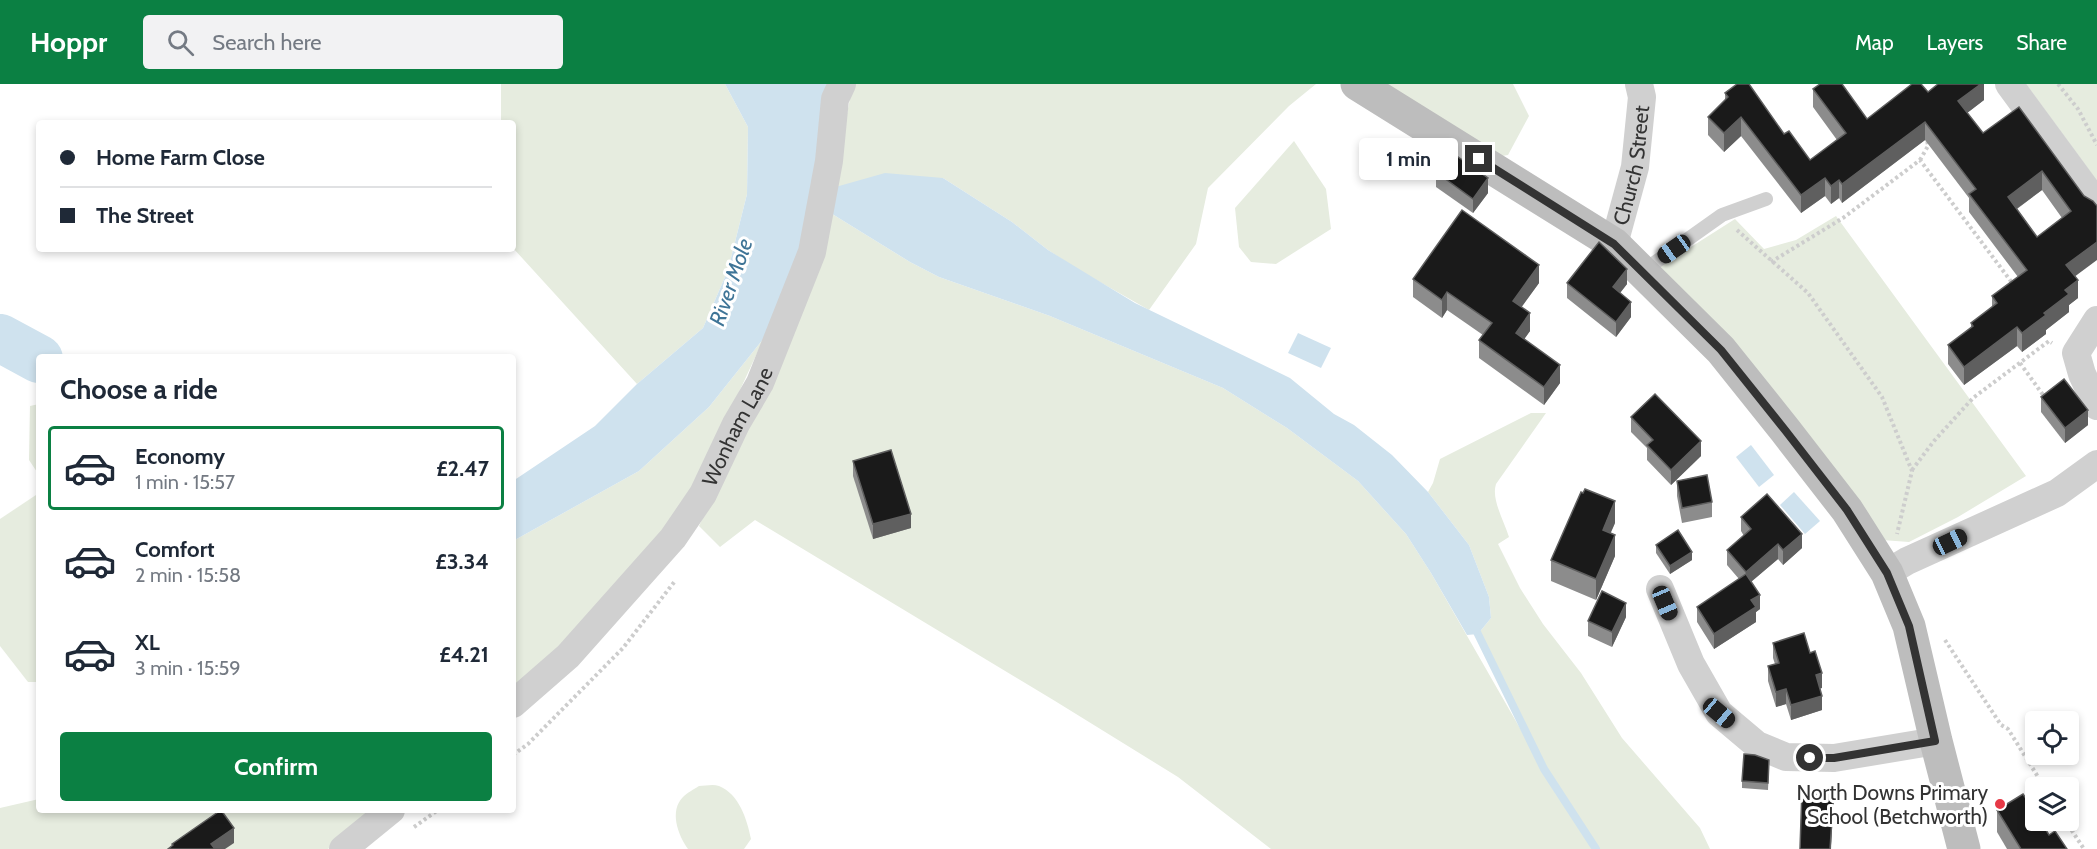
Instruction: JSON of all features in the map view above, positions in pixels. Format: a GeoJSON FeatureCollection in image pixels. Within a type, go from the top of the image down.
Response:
{"type":"FeatureCollection","features":[{"type":"Feature","properties":{"kind":"street","name":"Wonham Lane"},"geometry":{"type":"LineString","coordinates":[[516,702],[575,648],[673,538],[703,494],[736,424],[760,383],[812,252],[829,161],[835,99],[842,84]]}},
{"type":"Feature","properties":{"kind":"street"},"geometry":{"type":"LineString","coordinates":[[1357,84],[1614,244],[1721,350],[1847,510],[1887,573],[1909,626],[1935,741],[1964,849]]}},
{"type":"Feature","properties":{"kind":"street","name":"Church Street"},"geometry":{"type":"LineString","coordinates":[[1614,244],[1635,167],[1642,97],[1640,84]]}},
{"type":"Feature","properties":{"kind":"street"},"geometry":{"type":"LineString","coordinates":[[2009,84],[2097,204]]}},
{"type":"Feature","properties":{"kind":"street"},"geometry":{"type":"LineString","coordinates":[[2097,320],[2076,353],[2082,374],[2097,406]]}},
{"type":"Feature","properties":{"kind":"street"},"geometry":{"type":"LineString","coordinates":[[1887,573],[1907,561],[2057,493],[2097,464]]}},
{"type":"Feature","properties":{"kind":"street"},"geometry":{"type":"LineString","coordinates":[[1660,589],[1691,664],[1719,713],[1757,745],[1786,757],[1834,758],[1935,741]]}},
{"type":"Feature","properties":{"kind":"street"},"geometry":{"type":"LineString","coordinates":[[343,849],[387,813]]}},
{"type":"Feature","properties":{"kind":"lane"},"geometry":{"type":"LineString","coordinates":[[1642,271],[1722,215],[1766,199]]}},
{"type":"Feature","properties":{"kind":"path"},"geometry":{"type":"LineString","coordinates":[[2058,84],[2078,109],[2097,145]]}},
{"type":"Feature","properties":{"kind":"path"},"geometry":{"type":"LineString","coordinates":[[1771,262],[1843,218],[1920,160],[1928,146],[1925,130]]}},
{"type":"Feature","properties":{"kind":"path"},"geometry":{"type":"LineString","coordinates":[[1920,160],[2020,294]]}},
{"type":"Feature","properties":{"kind":"path"},"geometry":{"type":"LineString","coordinates":[[1722,215],[1771,262],[1808,293],[1882,397],[1912,471]]}},
{"type":"Feature","properties":{"kind":"path"},"geometry":{"type":"LineString","coordinates":[[1887,573],[1912,471],[1934,441],[1973,398],[2049,341],[2060,352],[2076,353]]}},
{"type":"Feature","properties":{"kind":"path"},"geometry":{"type":"LineString","coordinates":[[2020,363],[2046,400]]}},
{"type":"Feature","properties":{"kind":"path"},"geometry":{"type":"LineString","coordinates":[[1945,639],[2001,726],[2008,729],[2038,777]]}},
{"type":"Feature","properties":{"kind":"path"},"geometry":{"type":"LineString","coordinates":[[2073,831],[2084,849]]}},
{"type":"Feature","properties":{"kind":"shaded area"},"geometry":{"type":"Polygon","coordinates":[[[501,84],[725,84],[748,127],[747,194],[728,270],[703,328],[637,384],[516,251],[516,120],[501,120],[501,84]]]}},
{"type":"Feature","properties":{"kind":"shaded area"},"geometry":{"type":"Polygon","coordinates":[[[853,84],[1316,84],[1289,106],[1208,188],[1196,244],[1149,310],[1077,269],[1012,222],[943,178],[832,188],[853,84]]]}},
{"type":"Feature","properties":{"kind":"shaded area"},"geometry":{"type":"Polygon","coordinates":[[[1383,84],[1513,84],[1529,116],[1508,155],[1496,157],[1383,84]]]}},
{"type":"Feature","properties":{"kind":"shaded area"},"geometry":{"type":"Polygon","coordinates":[[[2026,84],[2097,84],[2097,181],[2026,84]]]}},
{"type":"Feature","properties":{"kind":"shaded area"},"geometry":{"type":"Polygon","coordinates":[[[1294,141],[1326,189],[1331,229],[1276,264],[1251,262],[1239,247],[1235,208],[1294,141]]]}},
{"type":"Feature","properties":{"kind":"shaded area"},"geometry":{"type":"Polygon","coordinates":[[[829,212],[910,262],[939,277],[1050,316],[1223,388],[1287,428],[1358,481],[1406,534],[1431,573],[1537,758],[1478,634],[1491,618],[1489,597],[1469,545],[1428,492],[1440,459],[1531,413],[1546,413],[1496,484],[1495,496],[1509,537],[1498,544],[1520,588],[1543,624],[1581,673],[1622,738],[1700,828],[1710,849],[1271,849],[1178,777],[755,520],[720,547],[699,526],[727,467],[829,212]]]}},
{"type":"Feature","properties":{"kind":"shaded area"},"geometry":{"type":"Polygon","coordinates":[[[1836,216],[2026,476],[1958,517],[1909,542],[1882,540],[1658,268],[1735,219],[1764,249],[1796,240],[1836,216]]]}},
{"type":"Feature","properties":{"kind":"shaded area"},"geometry":{"type":"Polygon","coordinates":[[[764,338],[685,509],[608,600],[516,689],[516,539],[639,471],[709,407],[764,338]]]}},
{"type":"Feature","properties":{"kind":"shaded area"},"geometry":{"type":"Polygon","coordinates":[[[36,405],[36,470],[29,460],[30,406],[36,405]]]}},
{"type":"Feature","properties":{"kind":"shaded area"},"geometry":{"type":"Polygon","coordinates":[[[36,495],[36,682],[28,682],[0,646],[0,519],[36,495]]]}},
{"type":"Feature","properties":{"kind":"shaded area"},"geometry":{"type":"Polygon","coordinates":[[[699,786],[719,786],[737,801],[751,839],[744,849],[688,849],[678,830],[676,809],[683,797],[699,786]]]}},
{"type":"Feature","properties":{"kind":"shaded area"},"geometry":{"type":"Polygon","coordinates":[[[36,800],[36,813],[370,813],[328,849],[0,849],[0,808],[36,800]]]}},
{"type":"Feature","properties":{"kind":"water"},"geometry":{"type":"Polygon","coordinates":[[[725,84],[828,84],[803,246],[764,338],[709,407],[639,471],[516,539],[516,479],[595,426],[637,384],[703,328],[728,270],[747,194],[748,127],[725,84]]]}},
{"type":"Feature","properties":{"kind":"water"},"geometry":{"type":"Polygon","coordinates":[[[885,173],[943,178],[1012,222],[1048,250],[1135,303],[1290,378],[1334,414],[1354,425],[1392,455],[1428,492],[1469,545],[1489,597],[1491,618],[1478,634],[1467,635],[1406,534],[1358,481],[1287,428],[1223,388],[1050,316],[939,277],[910,262],[829,212],[832,188],[885,173]]]}},
{"type":"Feature","properties":{"kind":"water"},"geometry":{"type":"Polygon","coordinates":[[[1298,333],[1331,348],[1321,368],[1288,353],[1298,333]]]}},
{"type":"Feature","properties":{"kind":"water"},"geometry":{"type":"Polygon","coordinates":[[[1751,445],[1774,475],[1759,487],[1736,457],[1751,445]]]}},
{"type":"Feature","properties":{"kind":"water"},"geometry":{"type":"Polygon","coordinates":[[[1794,492],[1820,521],[1805,534],[1780,505],[1794,492]]]}},
{"type":"Feature","properties":{"kind":"building"},"geometry":{"type":"Polygon","coordinates":[[[1737,84],[1749,84],[1784,134],[1789,131],[1810,160],[1846,133],[1813,89],[1820,84],[1842,84],[1867,119],[1912,84],[1921,84],[1928,92],[1938,84],[1981,84],[1958,101],[1983,133],[2019,107],[2084,196],[2097,206],[2097,242],[2066,265],[2078,280],[2065,290],[2069,294],[2022,333],[2017,327],[1964,367],[1948,345],[1973,326],[1971,323],[1997,303],[1992,296],[2027,270],[1969,194],[1976,189],[1925,122],[1842,184],[1839,180],[1831,186],[1825,178],[1801,195],[1741,117],[1724,133],[1708,117],[1728,97],[1725,93],[1737,84]],[[2042,171],[2008,197],[2037,237],[2071,211],[2042,171]]]}},
{"type":"Feature","properties":{"kind":"building"},"geometry":{"type":"Polygon","coordinates":[[[1451,152],[1488,178],[1473,199],[1436,172],[1451,152]]]}},
{"type":"Feature","properties":{"kind":"building"},"geometry":{"type":"Polygon","coordinates":[[[1462,210],[1539,265],[1513,301],[1530,313],[1516,333],[1560,365],[1544,387],[1479,340],[1492,323],[1447,292],[1442,300],[1413,279],[1462,210]]]}},
{"type":"Feature","properties":{"kind":"building"},"geometry":{"type":"Polygon","coordinates":[[[1599,242],[1627,269],[1613,287],[1631,302],[1616,322],[1567,283],[1599,242]]]}},
{"type":"Feature","properties":{"kind":"building"},"geometry":{"type":"Polygon","coordinates":[[[2064,379],[2088,410],[2065,428],[2041,397],[2064,379]]]}},
{"type":"Feature","properties":{"kind":"building"},"geometry":{"type":"Polygon","coordinates":[[[1655,394],[1701,441],[1671,470],[1647,445],[1653,440],[1631,417],[1655,394]]]}},
{"type":"Feature","properties":{"kind":"building"},"geometry":{"type":"Polygon","coordinates":[[[891,450],[911,514],[873,524],[853,461],[891,450]]]}},
{"type":"Feature","properties":{"kind":"building"},"geometry":{"type":"Polygon","coordinates":[[[1707,475],[1712,502],[1682,508],[1677,481],[1707,475]]]}},
{"type":"Feature","properties":{"kind":"building"},"geometry":{"type":"Polygon","coordinates":[[[1585,489],[1615,501],[1603,530],[1615,535],[1596,579],[1551,560],[1581,492],[1583,493],[1585,489]]]}},
{"type":"Feature","properties":{"kind":"building"},"geometry":{"type":"Polygon","coordinates":[[[1767,494],[1802,534],[1783,550],[1778,544],[1746,572],[1727,550],[1751,529],[1741,517],[1767,494]]]}},
{"type":"Feature","properties":{"kind":"building"},"geometry":{"type":"Polygon","coordinates":[[[1678,530],[1692,552],[1670,566],[1656,545],[1678,530]]]}},
{"type":"Feature","properties":{"kind":"building"},"geometry":{"type":"Polygon","coordinates":[[[1746,574],[1760,595],[1751,600],[1756,607],[1714,634],[1697,607],[1746,574]]]}},
{"type":"Feature","properties":{"kind":"building"},"geometry":{"type":"Polygon","coordinates":[[[1602,591],[1626,603],[1612,632],[1588,621],[1602,591]]]}},
{"type":"Feature","properties":{"kind":"building"},"geometry":{"type":"Polygon","coordinates":[[[1804,633],[1810,653],[1815,651],[1822,673],[1816,675],[1822,696],[1791,705],[1786,689],[1776,692],[1768,666],[1779,663],[1773,643],[1804,633]]]}},
{"type":"Feature","properties":{"kind":"building"},"geometry":{"type":"Polygon","coordinates":[[[1744,754],[1769,760],[1768,783],[1742,781],[1744,754]]]}},
{"type":"Feature","properties":{"kind":"building"},"geometry":{"type":"Polygon","coordinates":[[[1802,789],[1834,790],[1830,849],[1800,849],[1802,789]]]}},
{"type":"Feature","properties":{"kind":"building"},"geometry":{"type":"Polygon","coordinates":[[[2023,794],[2025,797],[2025,831],[2047,831],[2049,835],[2055,831],[2067,849],[2021,849],[1997,810],[2023,794]]]}},
{"type":"Feature","properties":{"kind":"building"},"geometry":{"type":"Polygon","coordinates":[[[217,813],[223,813],[234,828],[211,844],[215,849],[168,849],[217,813]]]}},
{"type":"Feature","properties":{"kind":"waterway","name":"River Mole"},"geometry":{"type":"LineString","coordinates":[[0,338],[36,357]]}},
{"type":"Feature","properties":{"kind":"waterway"},"geometry":{"type":"LineString","coordinates":[[1474,626],[1544,769],[1596,849]]}},
{"type":"Feature","properties":{"kind":"place","name":"North Downs Primary School (Betchworth)"},"geometry":{"type":"Point","coordinates":[2000,804]}},
{"type":"Feature","properties":{"kind":"route"},"geometry":{"type":"LineString","coordinates":[[1479,159],[1614,244],[1721,350],[1847,510],[1887,573],[1909,626],[1935,741],[1834,758],[1810,758]]}}]}
